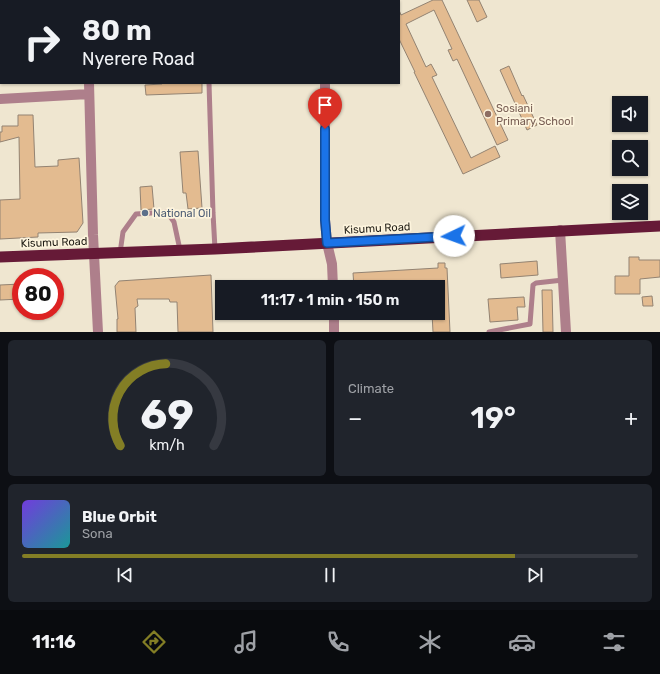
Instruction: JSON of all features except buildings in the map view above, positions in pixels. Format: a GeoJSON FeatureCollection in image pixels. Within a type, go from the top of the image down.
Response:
{"type":"FeatureCollection","features":[{"type":"Feature","properties":{"kind":"highway","name":"Kisumu Road"},"geometry":{"type":"LineString","coordinates":[[0,257],[215,249],[660,226]]}},
{"type":"Feature","properties":{"kind":"street"},"geometry":{"type":"LineString","coordinates":[[89,84],[93,235],[95,254],[94,272],[98,332]]}},
{"type":"Feature","properties":{"kind":"street"},"geometry":{"type":"LineString","coordinates":[[325,84],[325,220],[327,243],[332,264],[333,280]]}},
{"type":"Feature","properties":{"kind":"street"},"geometry":{"type":"LineString","coordinates":[[0,99],[89,94]]}},
{"type":"Feature","properties":{"kind":"street"},"geometry":{"type":"LineString","coordinates":[[560,230],[566,332]]}},
{"type":"Feature","properties":{"kind":"street"},"geometry":{"type":"LineString","coordinates":[[334,320],[334,332]]}},
{"type":"Feature","properties":{"kind":"lane"},"geometry":{"type":"LineString","coordinates":[[209,84],[215,249]]}},
{"type":"Feature","properties":{"kind":"lane"},"geometry":{"type":"LineString","coordinates":[[120,253],[123,232],[136,214],[167,212],[174,222],[180,250]]}},
{"type":"Feature","properties":{"kind":"lane"},"geometry":{"type":"LineString","coordinates":[[489,332],[530,324],[533,285],[536,283],[563,280]]}},
{"type":"Feature","properties":{"kind":"place","name":"Sosiani Primary School"},"geometry":{"type":"Point","coordinates":[488,114]}},
{"type":"Feature","properties":{"kind":"place","name":"National Oil"},"geometry":{"type":"Point","coordinates":[145,213]}},
{"type":"Feature","properties":{"kind":"route"},"geometry":{"type":"LineString","coordinates":[[325,129],[325,220],[327,243],[454,236]]}}]}
